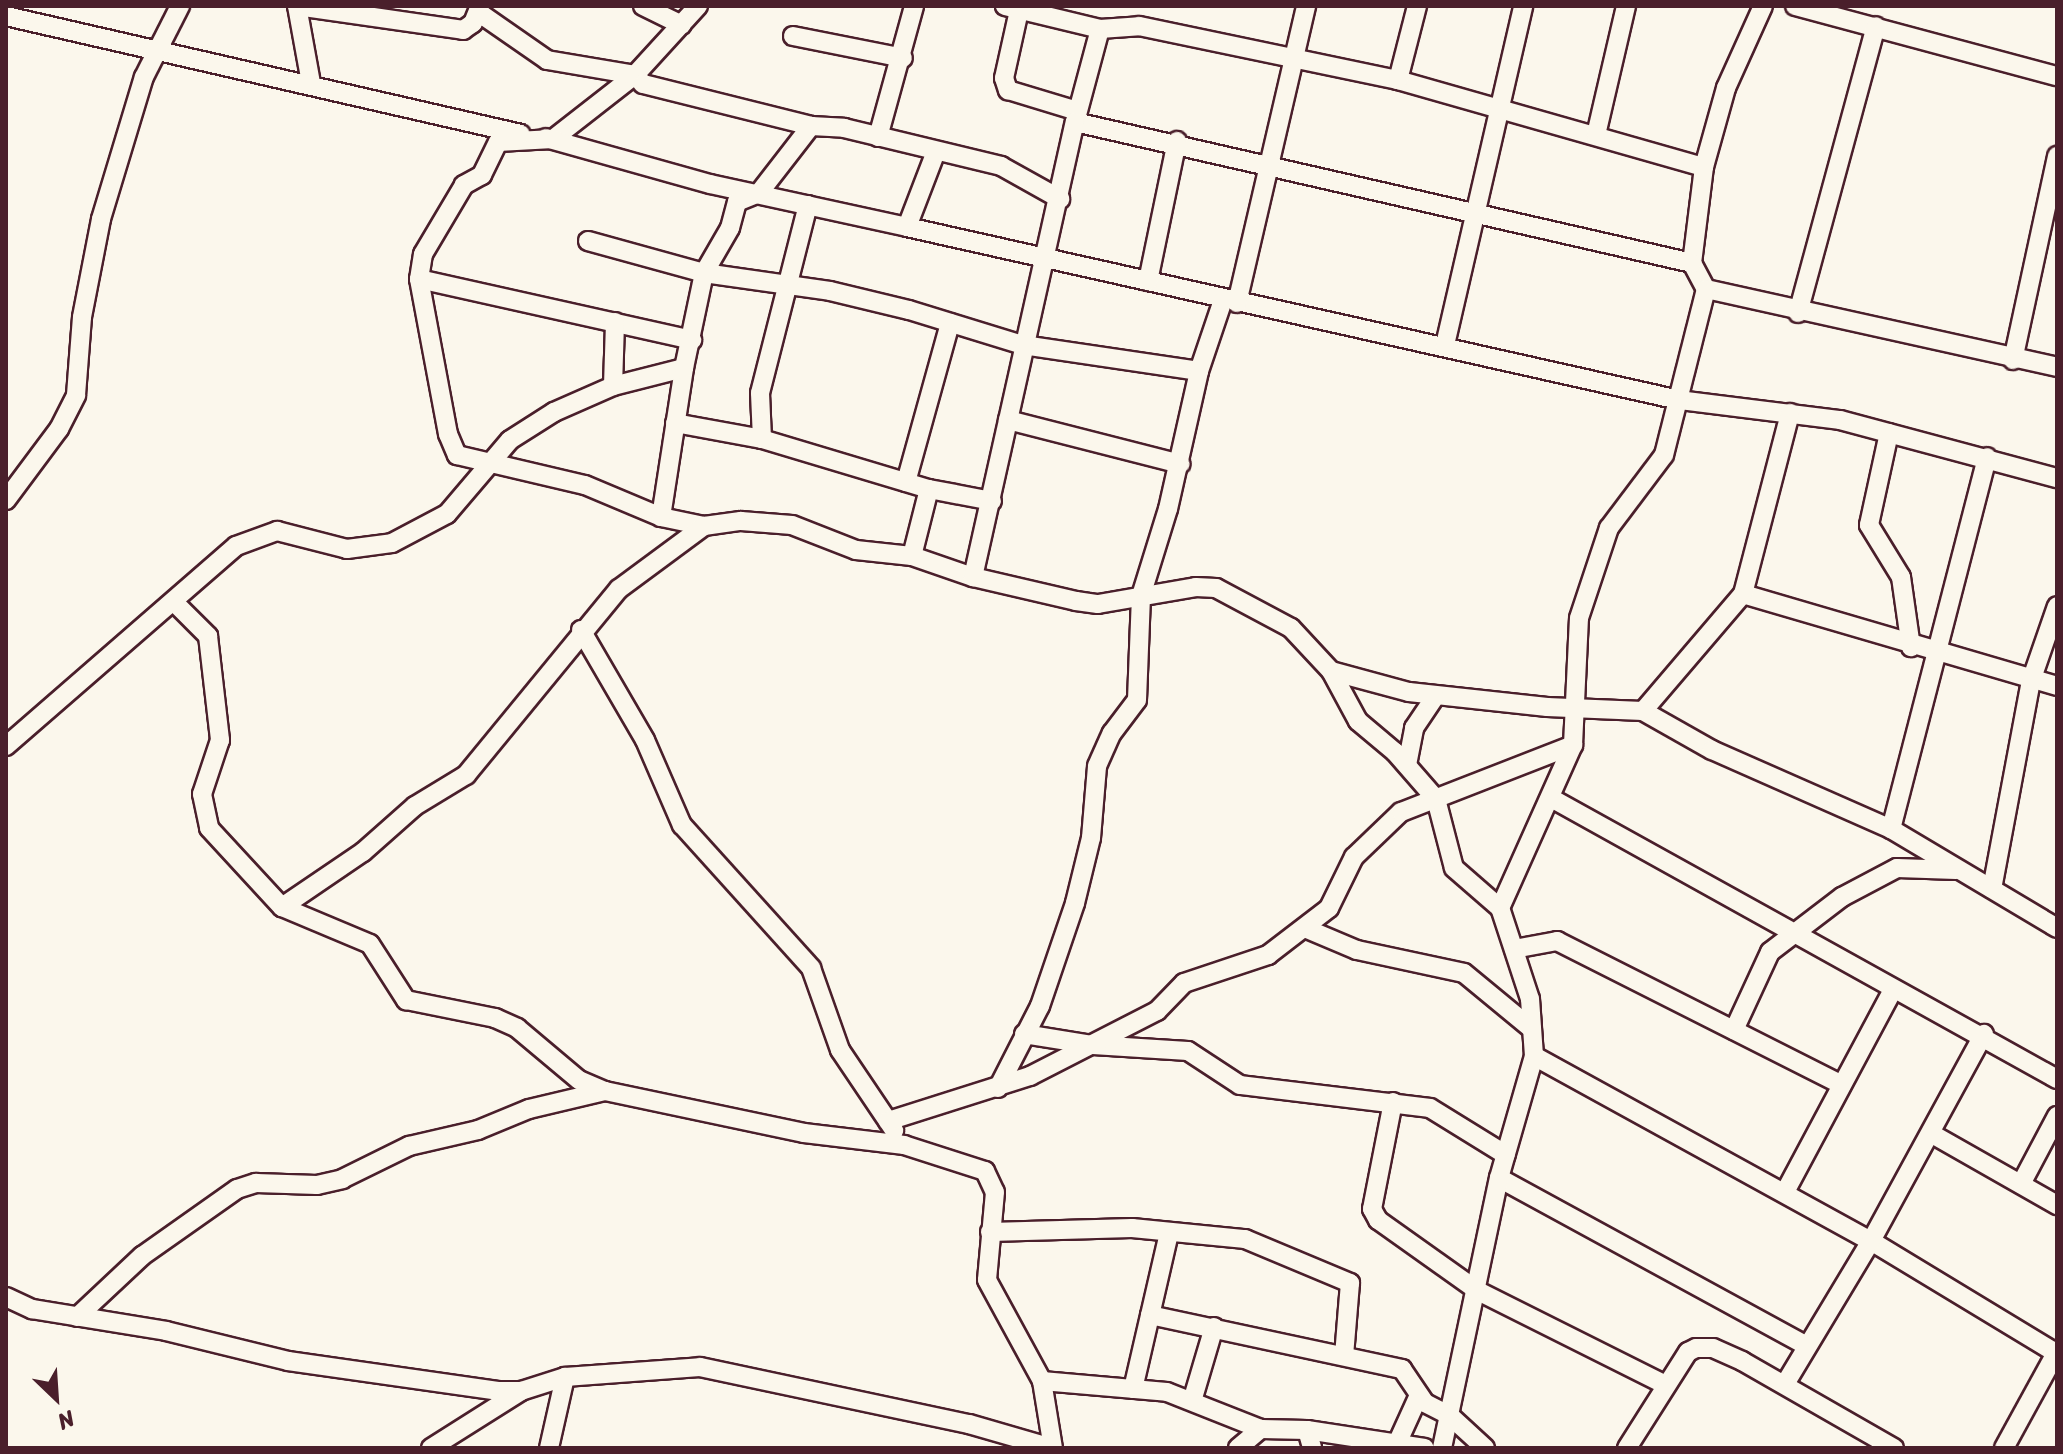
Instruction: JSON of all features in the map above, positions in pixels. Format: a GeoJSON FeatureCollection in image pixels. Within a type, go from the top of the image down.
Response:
{"type":"FeatureCollection","features":[{"type":"Feature","properties":{"kind":"street"},"geometry":{"type":"LineString","coordinates":[[6,500],[59,429],[76,395],[82,317],[101,219],[144,77],[180,6]]}},
{"type":"Feature","properties":{"kind":"street"},"geometry":{"type":"LineString","coordinates":[[311,83],[297,6],[463,30],[479,9],[547,60],[635,75],[643,84],[811,126],[878,137],[935,154],[1001,166],[1060,199]]}},
{"type":"Feature","properties":{"kind":"street"},"geometry":{"type":"LineString","coordinates":[[643,6],[682,25]]}},
{"type":"Feature","properties":{"kind":"street"},"geometry":{"type":"LineString","coordinates":[[698,6],[635,75],[553,139],[498,142],[482,175],[464,185],[423,254],[419,279],[453,448],[457,455],[585,485],[661,517],[704,526],[773,522],[856,550],[912,556],[973,577],[1098,604],[1196,587],[1232,593],[1291,628],[1331,671],[1358,721],[1407,765],[1436,799],[1454,868],[1500,908],[1530,999],[1534,1056],[1499,1178],[1478,1291],[1442,1448]]}},
{"type":"Feature","properties":{"kind":"street"},"geometry":{"type":"LineString","coordinates":[[878,137],[903,58],[914,6]]}},
{"type":"Feature","properties":{"kind":"street"},"geometry":{"type":"LineString","coordinates":[[1139,26],[1140,6]]}},
{"type":"Feature","properties":{"kind":"street"},"geometry":{"type":"LineString","coordinates":[[998,1088],[1040,1006],[1087,863],[1097,766],[1112,733],[1137,700],[1141,596],[1180,464],[1199,371],[1230,302],[1272,163],[1306,6]]}},
{"type":"Feature","properties":{"kind":"street"},"geometry":{"type":"LineString","coordinates":[[1398,80],[1417,6]]}},
{"type":"Feature","properties":{"kind":"street"},"geometry":{"type":"LineString","coordinates":[[1445,345],[1523,6]]}},
{"type":"Feature","properties":{"kind":"street"},"geometry":{"type":"LineString","coordinates":[[1596,135],[1626,6]]}},
{"type":"Feature","properties":{"kind":"street"},"geometry":{"type":"LineString","coordinates":[[1500,908],[1512,873],[1551,798],[1573,745],[1579,618],[1609,528],[1664,455],[1706,289],[1692,263],[1704,167],[1726,88],[1763,6]]}},
{"type":"Feature","properties":{"kind":"street"},"geometry":{"type":"LineString","coordinates":[[1795,6],[2057,76]]}},
{"type":"Feature","properties":{"kind":"street"},"geometry":{"type":"LineString","coordinates":[[1692,263],[1076,116],[1008,90],[1004,78],[1015,7],[1100,29],[1139,26],[1293,62],[1398,80],[1498,111],[1596,135],[1704,167]]}},
{"type":"Feature","properties":{"kind":"street"},"geometry":{"type":"LineString","coordinates":[[6,16],[311,83],[379,104],[553,139],[759,193],[1046,262],[1445,345],[1679,400],[1790,413],[1889,433],[2057,478]]}},
{"type":"Feature","properties":{"kind":"street"},"geometry":{"type":"LineString","coordinates":[[1798,313],[1876,26]]}},
{"type":"Feature","properties":{"kind":"street"},"geometry":{"type":"LineString","coordinates":[[973,577],[992,501],[1023,345],[1046,262],[1076,116],[1100,29]]}},
{"type":"Feature","properties":{"kind":"street"},"geometry":{"type":"LineString","coordinates":[[793,36],[903,58]]}},
{"type":"Feature","properties":{"kind":"street"},"geometry":{"type":"LineString","coordinates":[[661,517],[684,368],[704,273],[730,228],[737,202],[759,193],[811,126]]}},
{"type":"Feature","properties":{"kind":"street"},"geometry":{"type":"LineString","coordinates":[[1148,281],[1177,141]]}},
{"type":"Feature","properties":{"kind":"street"},"geometry":{"type":"LineString","coordinates":[[907,227],[935,154]]}},
{"type":"Feature","properties":{"kind":"street"},"geometry":{"type":"LineString","coordinates":[[2013,360],[2057,156]]}},
{"type":"Feature","properties":{"kind":"street"},"geometry":{"type":"LineString","coordinates":[[762,439],[758,407],[784,286],[808,205]]}},
{"type":"Feature","properties":{"kind":"street"},"geometry":{"type":"LineString","coordinates":[[588,241],[704,273],[830,291],[1023,345],[1199,371]]}},
{"type":"Feature","properties":{"kind":"street"},"geometry":{"type":"LineString","coordinates":[[419,279],[692,340]]}},
{"type":"Feature","properties":{"kind":"street"},"geometry":{"type":"LineString","coordinates":[[1706,289],[1798,313],[2057,367]]}},
{"type":"Feature","properties":{"kind":"street"},"geometry":{"type":"LineString","coordinates":[[613,386],[615,322]]}},
{"type":"Feature","properties":{"kind":"street"},"geometry":{"type":"LineString","coordinates":[[906,482],[950,323]]}},
{"type":"Feature","properties":{"kind":"street"},"geometry":{"type":"LineString","coordinates":[[6,746],[175,603],[236,546],[277,531],[347,549],[369,549],[428,528],[510,440],[540,420],[613,386],[684,368]]}},
{"type":"Feature","properties":{"kind":"street"},"geometry":{"type":"LineString","coordinates":[[1643,711],[1743,594],[1790,413]]}},
{"type":"Feature","properties":{"kind":"street"},"geometry":{"type":"LineString","coordinates":[[1008,420],[1180,464]]}},
{"type":"Feature","properties":{"kind":"street"},"geometry":{"type":"LineString","coordinates":[[675,423],[762,439],[929,489],[992,501]]}},
{"type":"Feature","properties":{"kind":"street"},"geometry":{"type":"LineString","coordinates":[[1889,433],[1869,525],[1901,577],[1911,647]]}},
{"type":"Feature","properties":{"kind":"street"},"geometry":{"type":"LineString","coordinates":[[1891,829],[1939,656],[1987,457]]}},
{"type":"Feature","properties":{"kind":"street"},"geometry":{"type":"LineString","coordinates":[[912,556],[929,489]]}},
{"type":"Feature","properties":{"kind":"street"},"geometry":{"type":"LineString","coordinates":[[282,907],[363,852],[415,806],[466,775],[581,630],[619,589],[704,526]]}},
{"type":"Feature","properties":{"kind":"street"},"geometry":{"type":"LineString","coordinates":[[1743,594],[1939,656],[2057,686]]}},
{"type":"Feature","properties":{"kind":"street"},"geometry":{"type":"LineString","coordinates":[[175,603],[208,636],[212,663],[220,740],[202,794],[203,817],[229,855],[282,907],[370,944],[406,1000],[506,1023],[579,1080],[605,1091],[804,1133],[904,1145],[985,1171],[993,1179],[987,1280],[1042,1381],[1052,1448],[969,1424],[700,1367],[565,1377],[521,1391],[431,1448]]}},
{"type":"Feature","properties":{"kind":"street"},"geometry":{"type":"LineString","coordinates":[[1992,889],[2031,681],[2057,606]]}},
{"type":"Feature","properties":{"kind":"street"},"geometry":{"type":"LineString","coordinates":[[581,630],[645,740],[682,825],[811,968],[840,1050],[904,1145]]}},
{"type":"Feature","properties":{"kind":"street"},"geometry":{"type":"LineString","coordinates":[[1331,671],[1435,697],[1547,707],[1575,705],[1643,711],[1712,750],[1891,829],[2057,928]]}},
{"type":"Feature","properties":{"kind":"street"},"geometry":{"type":"LineString","coordinates":[[1407,765],[1414,728],[1435,697]]}},
{"type":"Feature","properties":{"kind":"street"},"geometry":{"type":"LineString","coordinates":[[888,1121],[998,1088],[1093,1045],[1157,1011],[1184,983],[1239,968],[1307,929],[1329,908],[1354,857],[1401,812],[1573,745]]}},
{"type":"Feature","properties":{"kind":"street"},"geometry":{"type":"LineString","coordinates":[[1551,798],[1893,990],[1984,1034],[2057,1079]]}},
{"type":"Feature","properties":{"kind":"street"},"geometry":{"type":"LineString","coordinates":[[1734,1030],[1759,967],[1770,952],[1842,897],[1897,868],[1959,870]]}},
{"type":"Feature","properties":{"kind":"street"},"geometry":{"type":"LineString","coordinates":[[1307,929],[1357,950],[1464,973],[1532,1029]]}},
{"type":"Feature","properties":{"kind":"street"},"geometry":{"type":"LineString","coordinates":[[1514,949],[1557,941],[1842,1085]]}},
{"type":"Feature","properties":{"kind":"street"},"geometry":{"type":"LineString","coordinates":[[1785,1192],[1893,990]]}},
{"type":"Feature","properties":{"kind":"street"},"geometry":{"type":"LineString","coordinates":[[1024,1034],[1093,1045],[1188,1051],[1240,1085],[1393,1102],[1441,1113],[1506,1155]]}},
{"type":"Feature","properties":{"kind":"street"},"geometry":{"type":"LineString","coordinates":[[1785,1384],[1805,1345],[1871,1241],[1932,1134],[1984,1034]]}},
{"type":"Feature","properties":{"kind":"street"},"geometry":{"type":"LineString","coordinates":[[1534,1056],[1650,1124],[1785,1192],[2056,1352],[2004,1448]]}},
{"type":"Feature","properties":{"kind":"street"},"geometry":{"type":"LineString","coordinates":[[77,1317],[142,1256],[237,1189],[256,1183],[329,1182],[409,1146],[605,1091]]}},
{"type":"Feature","properties":{"kind":"street"},"geometry":{"type":"LineString","coordinates":[[1393,1102],[1372,1209],[1388,1229],[1478,1291],[1666,1385]]}},
{"type":"Feature","properties":{"kind":"street"},"geometry":{"type":"LineString","coordinates":[[2021,1184],[2057,1116]]}},
{"type":"Feature","properties":{"kind":"street"},"geometry":{"type":"LineString","coordinates":[[1932,1134],[2057,1205]]}},
{"type":"Feature","properties":{"kind":"street"},"geometry":{"type":"LineString","coordinates":[[1499,1178],[1805,1345]]}},
{"type":"Feature","properties":{"kind":"street"},"geometry":{"type":"LineString","coordinates":[[990,1232],[1132,1228],[1169,1233],[1232,1235],[1342,1277],[1353,1289],[1344,1356]]}},
{"type":"Feature","properties":{"kind":"street"},"geometry":{"type":"LineString","coordinates":[[1133,1389],[1169,1233]]}},
{"type":"Feature","properties":{"kind":"street"},"geometry":{"type":"LineString","coordinates":[[6,1297],[32,1309],[166,1331],[288,1361],[521,1391]]}},
{"type":"Feature","properties":{"kind":"street"},"geometry":{"type":"LineString","coordinates":[[1150,1315],[1402,1369],[1419,1395],[1449,1415],[1485,1448]]}},
{"type":"Feature","properties":{"kind":"street"},"geometry":{"type":"LineString","coordinates":[[1193,1398],[1214,1327]]}},
{"type":"Feature","properties":{"kind":"street"},"geometry":{"type":"LineString","coordinates":[[1627,1448],[1666,1385],[1696,1348],[1713,1348],[1785,1384],[1894,1448]]}},
{"type":"Feature","properties":{"kind":"street"},"geometry":{"type":"LineString","coordinates":[[549,1448],[565,1377]]}},
{"type":"Feature","properties":{"kind":"street"},"geometry":{"type":"LineString","coordinates":[[1042,1381],[1193,1398],[1261,1429],[1309,1439],[1425,1448]]}},
{"type":"Feature","properties":{"kind":"street"},"geometry":{"type":"LineString","coordinates":[[1396,1445],[1419,1395]]}},
{"type":"Feature","properties":{"kind":"street"},"geometry":{"type":"LineString","coordinates":[[1238,1448],[1261,1429]]}}]}
